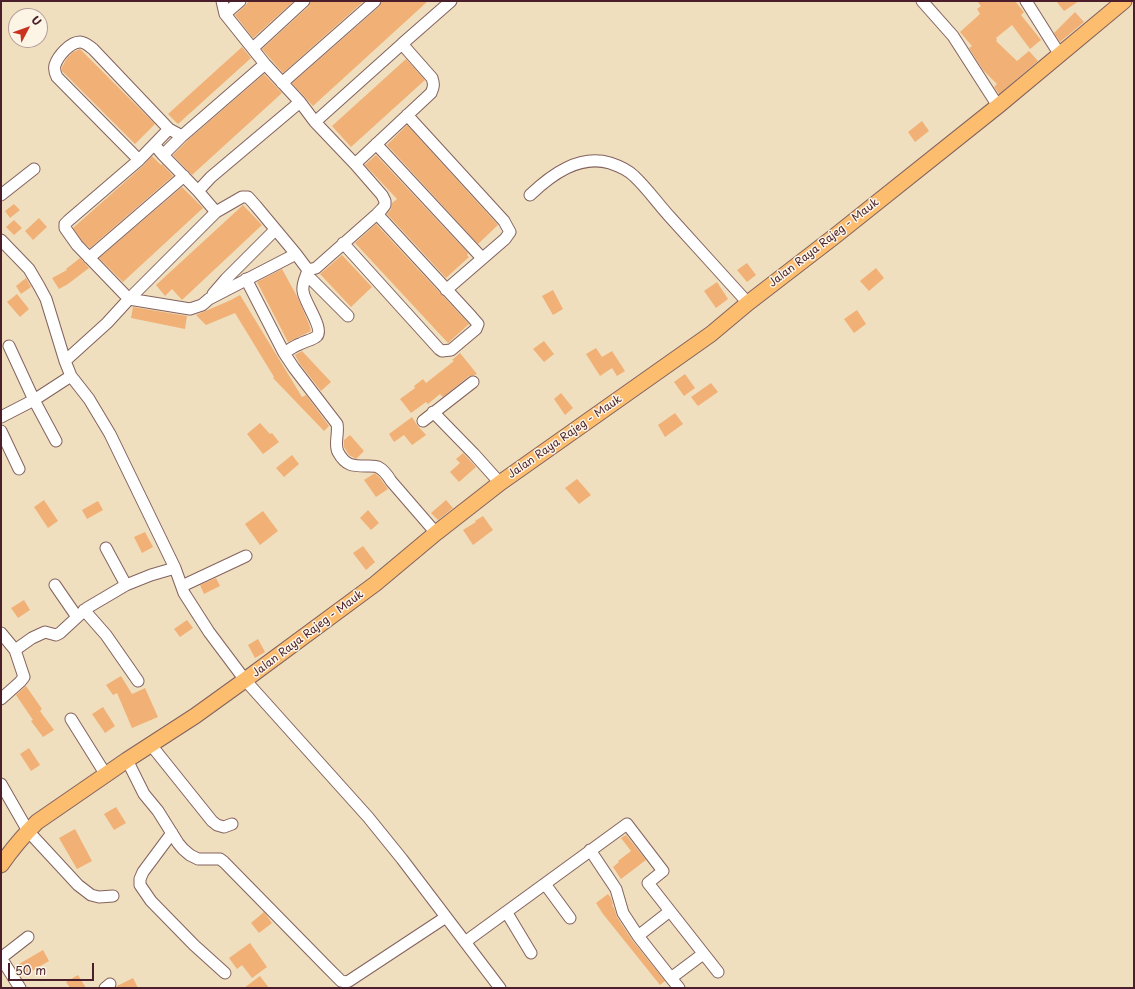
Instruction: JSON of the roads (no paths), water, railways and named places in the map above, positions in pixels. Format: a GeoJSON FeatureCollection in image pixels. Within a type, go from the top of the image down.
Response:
{"type":"FeatureCollection","features":[{"type":"Feature","properties":{"kind":"main road","name":"Jalan Raya Rajeg - Mauk"},"geometry":{"type":"LineString","coordinates":[[1,865],[10,852],[37,822],[245,680],[375,584],[436,533],[500,483],[712,334],[748,303],[998,106],[1124,1]]}},
{"type":"Feature","properties":{"kind":"street"},"geometry":{"type":"LineString","coordinates":[[222,1],[225,14],[265,64],[300,102],[315,122],[356,164],[382,194],[385,201],[382,209],[377,214],[316,268],[307,274],[303,284],[304,296],[318,324],[319,332],[315,337],[284,353]]}},
{"type":"Feature","properties":{"kind":"street"},"geometry":{"type":"LineString","coordinates":[[225,14],[240,1]]}},
{"type":"Feature","properties":{"kind":"street"},"geometry":{"type":"LineString","coordinates":[[253,48],[304,1]]}},
{"type":"Feature","properties":{"kind":"street"},"geometry":{"type":"LineString","coordinates":[[282,83],[375,1]]}},
{"type":"Feature","properties":{"kind":"street"},"geometry":{"type":"LineString","coordinates":[[315,122],[451,1]]}},
{"type":"Feature","properties":{"kind":"street"},"geometry":{"type":"LineString","coordinates":[[922,1],[954,36],[998,106]]}},
{"type":"Feature","properties":{"kind":"street"},"geometry":{"type":"LineString","coordinates":[[1026,1],[1060,55]]}},
{"type":"Feature","properties":{"kind":"street"},"geometry":{"type":"LineString","coordinates":[[139,160],[57,77],[54,70],[58,58],[74,44],[79,42],[84,43],[93,49],[169,129],[182,136]]}},
{"type":"Feature","properties":{"kind":"street"},"geometry":{"type":"LineString","coordinates":[[356,164],[431,93],[434,88],[432,78],[402,44]]}},
{"type":"Feature","properties":{"kind":"street"},"geometry":{"type":"LineString","coordinates":[[163,154],[265,64]]}},
{"type":"Feature","properties":{"kind":"street"},"geometry":{"type":"LineString","coordinates":[[198,191],[211,177],[300,102]]}},
{"type":"Feature","properties":{"kind":"street"},"geometry":{"type":"LineString","coordinates":[[407,115],[504,221],[510,232],[508,236],[446,290]]}},
{"type":"Feature","properties":{"kind":"street"},"geometry":{"type":"LineString","coordinates":[[169,129],[139,160],[65,224],[77,245],[129,299],[190,309],[202,305],[275,230]]}},
{"type":"Feature","properties":{"kind":"street"},"geometry":{"type":"LineString","coordinates":[[376,144],[482,258]]}},
{"type":"Feature","properties":{"kind":"street"},"geometry":{"type":"LineString","coordinates":[[154,145],[216,212]]}},
{"type":"Feature","properties":{"kind":"street"},"geometry":{"type":"LineString","coordinates":[[530,195],[546,180],[575,164],[589,161],[602,161],[626,169],[634,176],[662,209],[748,303]]}},
{"type":"Feature","properties":{"kind":"street"},"geometry":{"type":"LineString","coordinates":[[1,195],[34,169]]}},
{"type":"Feature","properties":{"kind":"street"},"geometry":{"type":"LineString","coordinates":[[89,258],[184,176]]}},
{"type":"Feature","properties":{"kind":"street"},"geometry":{"type":"LineString","coordinates":[[65,361],[107,323],[216,212],[242,197],[248,198],[256,206],[296,254],[311,279],[348,316]]}},
{"type":"Feature","properties":{"kind":"street"},"geometry":{"type":"LineString","coordinates":[[343,244],[442,351],[451,350],[476,329],[478,326],[471,316],[377,214]]}},
{"type":"Feature","properties":{"kind":"street"},"geometry":{"type":"LineString","coordinates":[[1,240],[29,269],[46,299],[71,376],[89,399],[110,434],[175,568],[184,593],[209,632],[245,680],[368,817],[402,859],[500,988]]}},
{"type":"Feature","properties":{"kind":"street"},"geometry":{"type":"LineString","coordinates":[[209,299],[296,254]]}},
{"type":"Feature","properties":{"kind":"street"},"geometry":{"type":"LineString","coordinates":[[246,279],[284,353],[337,424],[337,451],[350,465],[356,467],[374,466],[382,469],[436,533]]}},
{"type":"Feature","properties":{"kind":"street"},"geometry":{"type":"LineString","coordinates":[[9,346],[34,400],[56,441]]}},
{"type":"Feature","properties":{"kind":"street"},"geometry":{"type":"LineString","coordinates":[[1,417],[34,400],[71,376]]}},
{"type":"Feature","properties":{"kind":"street"},"geometry":{"type":"LineString","coordinates":[[423,421],[473,382]]}},
{"type":"Feature","properties":{"kind":"street"},"geometry":{"type":"LineString","coordinates":[[433,412],[500,483]]}},
{"type":"Feature","properties":{"kind":"street"},"geometry":{"type":"LineString","coordinates":[[1,431],[20,469]]}},
{"type":"Feature","properties":{"kind":"street"},"geometry":{"type":"LineString","coordinates":[[106,548],[126,585]]}},
{"type":"Feature","properties":{"kind":"street"},"geometry":{"type":"LineString","coordinates":[[182,586],[246,556]]}},
{"type":"Feature","properties":{"kind":"street"},"geometry":{"type":"LineString","coordinates":[[16,650],[32,638],[45,632],[56,635],[60,633],[87,608],[126,585],[151,575],[175,568]]}},
{"type":"Feature","properties":{"kind":"street"},"geometry":{"type":"LineString","coordinates":[[55,585],[81,613],[106,635],[138,681]]}},
{"type":"Feature","properties":{"kind":"street"},"geometry":{"type":"LineString","coordinates":[[1,633],[16,650],[24,677],[1,699]]}},
{"type":"Feature","properties":{"kind":"street"},"geometry":{"type":"LineString","coordinates":[[71,720],[106,775]]}},
{"type":"Feature","properties":{"kind":"street"},"geometry":{"type":"LineString","coordinates":[[151,745],[212,821],[224,828],[232,824]]}},
{"type":"Feature","properties":{"kind":"street"},"geometry":{"type":"LineString","coordinates":[[127,760],[144,794],[158,811],[178,843],[190,855],[198,859],[220,859],[224,862],[337,978],[348,985],[446,917]]}},
{"type":"Feature","properties":{"kind":"street"},"geometry":{"type":"LineString","coordinates":[[1,784],[28,831],[84,890],[99,897],[113,896]]}},
{"type":"Feature","properties":{"kind":"street"},"geometry":{"type":"LineString","coordinates":[[465,942],[627,824],[663,871],[648,883],[718,972]]}},
{"type":"Feature","properties":{"kind":"street"},"geometry":{"type":"LineString","coordinates":[[172,833],[143,872],[140,879],[140,885],[151,901],[194,945],[225,973]]}},
{"type":"Feature","properties":{"kind":"street"},"geometry":{"type":"LineString","coordinates":[[590,850],[616,889],[623,913],[638,936],[679,988]]}},
{"type":"Feature","properties":{"kind":"street"},"geometry":{"type":"LineString","coordinates":[[545,884],[570,918]]}},
{"type":"Feature","properties":{"kind":"street"},"geometry":{"type":"LineString","coordinates":[[638,936],[670,911]]}},
{"type":"Feature","properties":{"kind":"street"},"geometry":{"type":"LineString","coordinates":[[507,912],[531,953]]}},
{"type":"Feature","properties":{"kind":"street"},"geometry":{"type":"LineString","coordinates":[[20,988],[1,958],[28,937]]}},
{"type":"Feature","properties":{"kind":"street"},"geometry":{"type":"LineString","coordinates":[[671,978],[703,954]]}}]}
